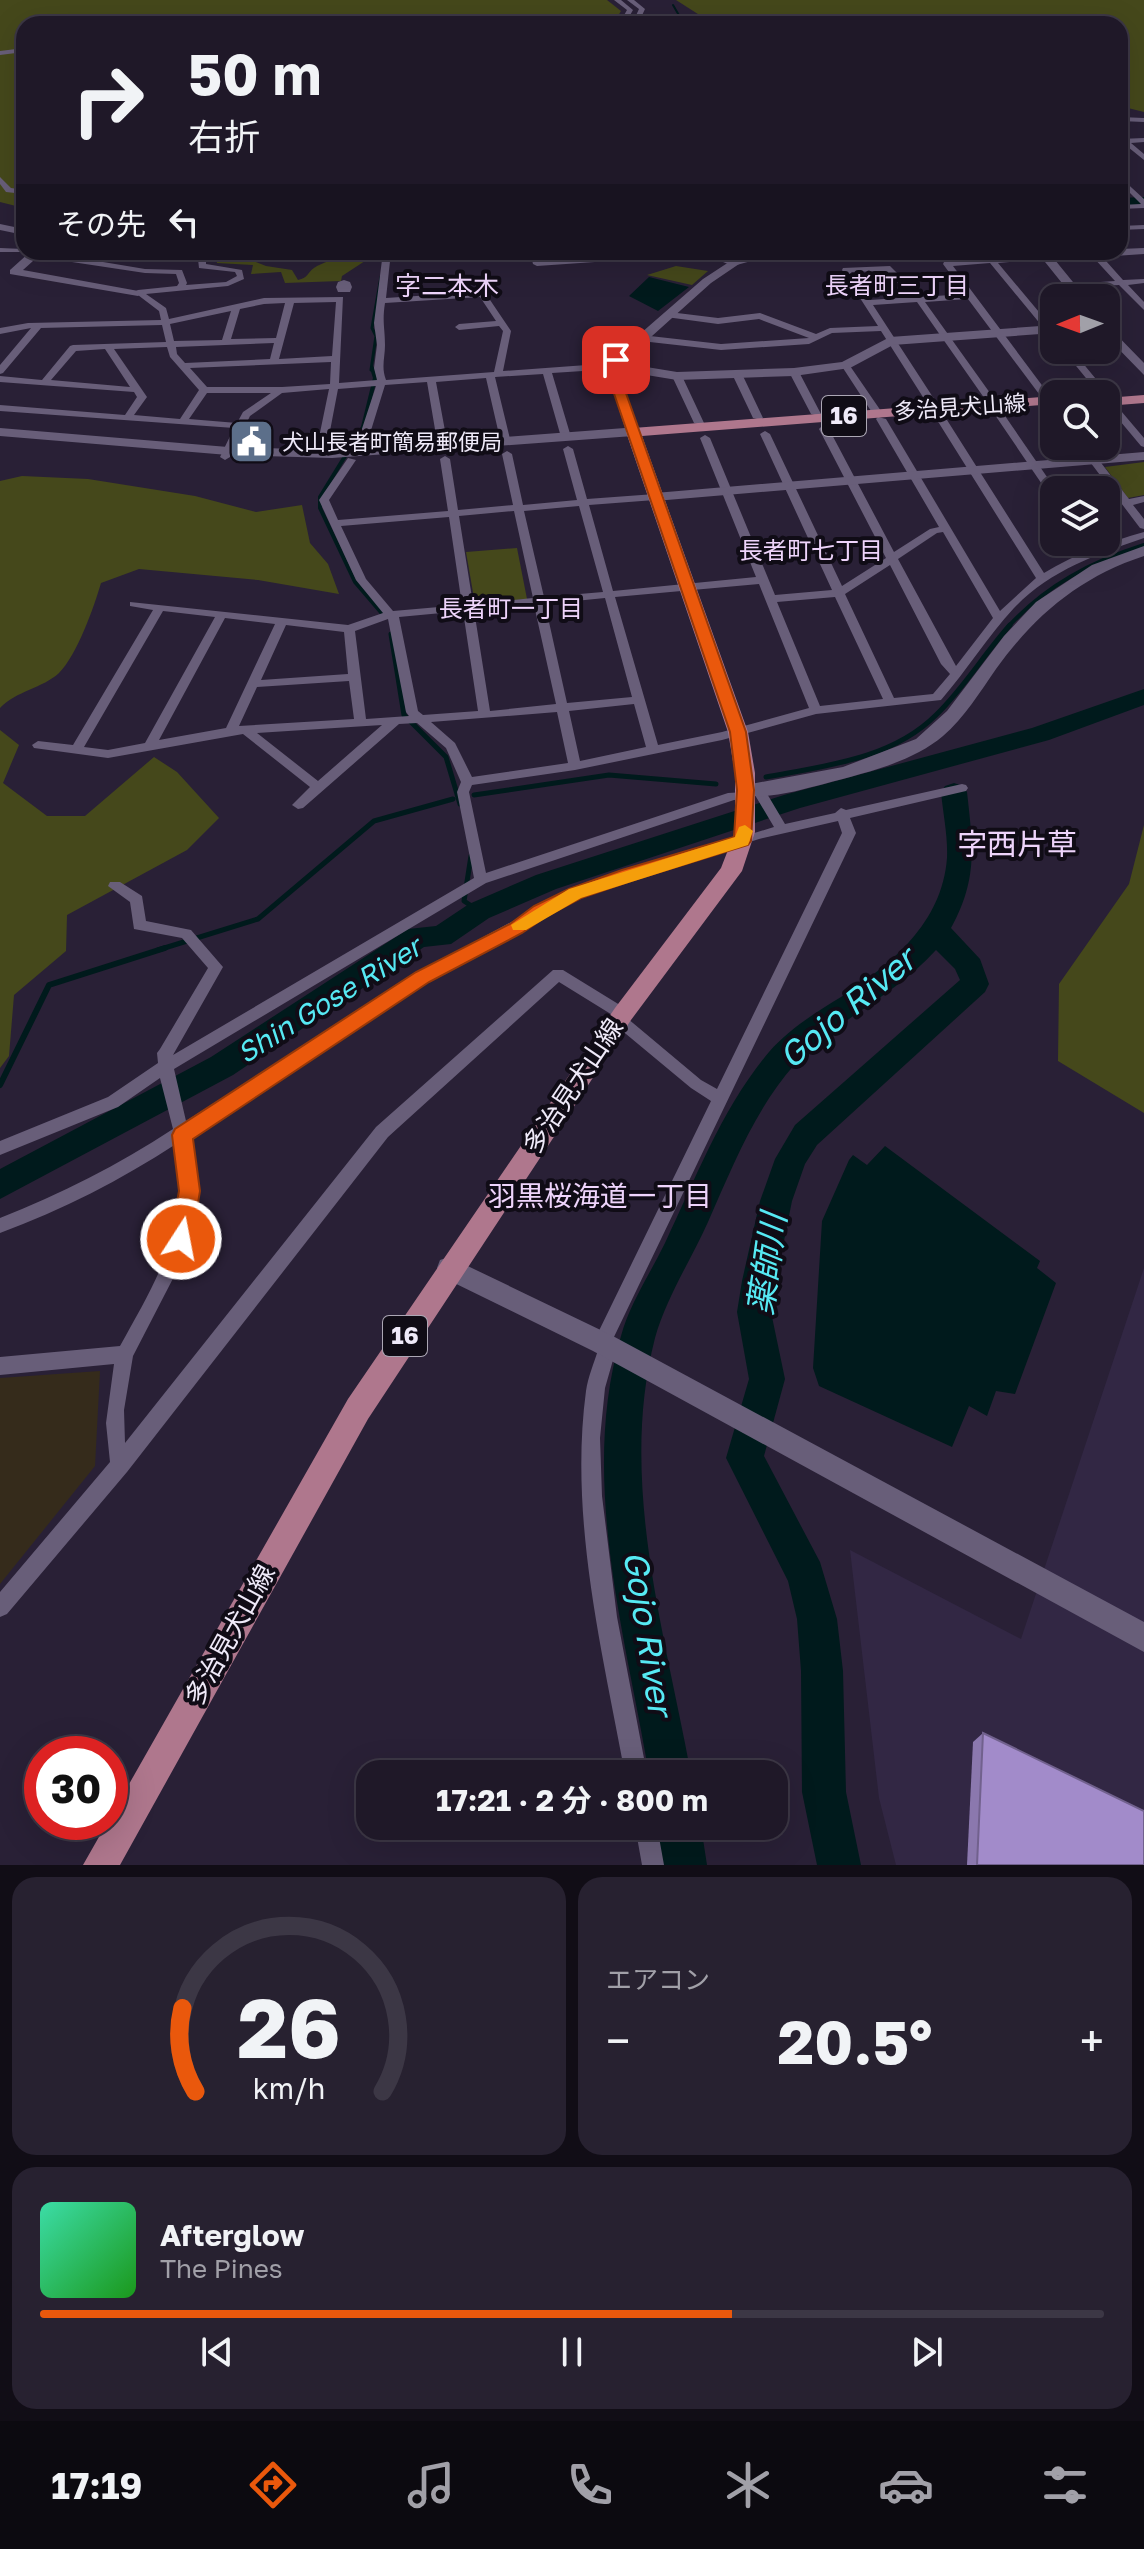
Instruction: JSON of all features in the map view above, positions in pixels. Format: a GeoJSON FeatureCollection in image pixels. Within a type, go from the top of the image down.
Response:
{"type":"FeatureCollection","features":[{"type":"Feature","properties":{"kind":"main road"},"geometry":{"type":"LineString","coordinates":[[1120,398],[1144,396]]}},
{"type":"Feature","properties":{"kind":"main road","name":"多治見犬山線"},"geometry":{"type":"LineString","coordinates":[[101,1865],[337,1443],[449,1268],[621,1017],[731,871],[753,794],[738,732],[634,435],[1040,402]]}},
{"type":"Feature","properties":{"kind":"street"},"geometry":{"type":"LineString","coordinates":[[617,0],[630,10],[627,16]]}},
{"type":"Feature","properties":{"kind":"street"},"geometry":{"type":"LineString","coordinates":[[630,0],[642,9],[639,16]]}},
{"type":"Feature","properties":{"kind":"street"},"geometry":{"type":"LineString","coordinates":[[1128,145],[1144,158]]}},
{"type":"Feature","properties":{"kind":"street"},"geometry":{"type":"LineString","coordinates":[[0,179],[6,181],[9,190],[16,191]]}},
{"type":"Feature","properties":{"kind":"street"},"geometry":{"type":"LineString","coordinates":[[1128,187],[1142,202]]}},
{"type":"Feature","properties":{"kind":"street"},"geometry":{"type":"LineString","coordinates":[[28,260],[14,272],[138,292],[228,284],[241,277],[238,270],[232,268],[202,266],[202,260]]}},
{"type":"Feature","properties":{"kind":"street"},"geometry":{"type":"LineString","coordinates":[[75,260],[145,271],[179,272],[183,283],[179,290]]}},
{"type":"Feature","properties":{"kind":"street"},"geometry":{"type":"LineString","coordinates":[[382,381],[377,371],[381,347],[377,322],[386,260]]}},
{"type":"Feature","properties":{"kind":"street"},"geometry":{"type":"LineString","coordinates":[[536,260],[537,264],[560,260]]}},
{"type":"Feature","properties":{"kind":"street"},"geometry":{"type":"LineString","coordinates":[[614,366],[725,260]]}},
{"type":"Feature","properties":{"kind":"street"},"geometry":{"type":"LineString","coordinates":[[1000,260],[947,264],[1040,387]]}},
{"type":"Feature","properties":{"kind":"street"},"geometry":{"type":"LineString","coordinates":[[1052,260],[1070,284]]}},
{"type":"Feature","properties":{"kind":"street"},"geometry":{"type":"LineString","coordinates":[[1100,260],[1144,307]]}},
{"type":"Feature","properties":{"kind":"street"},"geometry":{"type":"LineString","coordinates":[[992,261],[1040,317]]}},
{"type":"Feature","properties":{"kind":"street"},"geometry":{"type":"LineString","coordinates":[[933,405],[846,270],[887,268],[919,299],[990,400]]}},
{"type":"Feature","properties":{"kind":"street"},"geometry":{"type":"LineString","coordinates":[[478,280],[482,294],[503,323],[507,340],[494,376],[505,439]]}},
{"type":"Feature","properties":{"kind":"street"},"geometry":{"type":"LineString","coordinates":[[1104,284],[1144,281]]}},
{"type":"Feature","properties":{"kind":"street"},"geometry":{"type":"LineString","coordinates":[[138,292],[163,310],[173,355],[204,390]]}},
{"type":"Feature","properties":{"kind":"street"},"geometry":{"type":"LineString","coordinates":[[382,301],[482,294]]}},
{"type":"Feature","properties":{"kind":"street"},"geometry":{"type":"LineString","coordinates":[[0,331],[38,326],[167,322],[264,301],[342,295],[333,359],[334,385],[321,452]]}},
{"type":"Feature","properties":{"kind":"street"},"geometry":{"type":"LineString","coordinates":[[866,303],[970,296]]}},
{"type":"Feature","properties":{"kind":"street"},"geometry":{"type":"LineString","coordinates":[[274,361],[290,301]]}},
{"type":"Feature","properties":{"kind":"street"},"geometry":{"type":"LineString","coordinates":[[226,341],[236,307]]}},
{"type":"Feature","properties":{"kind":"street"},"geometry":{"type":"LineString","coordinates":[[669,315],[718,321],[760,316],[817,338]]}},
{"type":"Feature","properties":{"kind":"street"},"geometry":{"type":"LineString","coordinates":[[459,327],[503,323]]}},
{"type":"Feature","properties":{"kind":"street"},"geometry":{"type":"LineString","coordinates":[[0,371],[38,326]]}},
{"type":"Feature","properties":{"kind":"street"},"geometry":{"type":"LineString","coordinates":[[641,338],[721,347],[817,338],[830,331],[882,328]]}},
{"type":"Feature","properties":{"kind":"street"},"geometry":{"type":"LineString","coordinates":[[204,390],[282,390],[614,366],[677,376],[738,376],[845,365],[890,341],[1040,331]]}},
{"type":"Feature","properties":{"kind":"street"},"geometry":{"type":"LineString","coordinates":[[44,383],[73,348],[280,340]]}},
{"type":"Feature","properties":{"kind":"street"},"geometry":{"type":"LineString","coordinates":[[1120,344],[1143,370]]}},
{"type":"Feature","properties":{"kind":"street"},"geometry":{"type":"LineString","coordinates":[[108,347],[142,397],[128,417]]}},
{"type":"Feature","properties":{"kind":"street"},"geometry":{"type":"LineString","coordinates":[[184,366],[333,359]]}},
{"type":"Feature","properties":{"kind":"street"},"geometry":{"type":"LineString","coordinates":[[1078,364],[1091,380]]}},
{"type":"Feature","properties":{"kind":"street"},"geometry":{"type":"LineString","coordinates":[[845,365],[999,619]]}},
{"type":"Feature","properties":{"kind":"street"},"geometry":{"type":"LineString","coordinates":[[614,366],[634,435]]}},
{"type":"Feature","properties":{"kind":"street"},"geometry":{"type":"LineString","coordinates":[[547,371],[653,750]]}},
{"type":"Feature","properties":{"kind":"street"},"geometry":{"type":"LineString","coordinates":[[794,372],[816,414]]}},
{"type":"Feature","properties":{"kind":"street"},"geometry":{"type":"LineString","coordinates":[[677,376],[699,423]]}},
{"type":"Feature","properties":{"kind":"street"},"geometry":{"type":"LineString","coordinates":[[738,376],[758,418]]}},
{"type":"Feature","properties":{"kind":"street"},"geometry":{"type":"LineString","coordinates":[[0,379],[138,390]]}},
{"type":"Feature","properties":{"kind":"street"},"geometry":{"type":"LineString","coordinates":[[431,380],[485,715]]}},
{"type":"Feature","properties":{"kind":"street"},"geometry":{"type":"LineString","coordinates":[[298,805],[408,720],[412,712],[395,620],[386,615],[361,580],[324,500],[348,457],[382,381]]}},
{"type":"Feature","properties":{"kind":"street"},"geometry":{"type":"LineString","coordinates":[[182,422],[204,390]]}},
{"type":"Feature","properties":{"kind":"street"},"geometry":{"type":"LineString","coordinates":[[226,454],[239,426],[261,401],[282,390]]}},
{"type":"Feature","properties":{"kind":"street"},"geometry":{"type":"LineString","coordinates":[[0,408],[239,426]]}},
{"type":"Feature","properties":{"kind":"street"},"geometry":{"type":"LineString","coordinates":[[1000,415],[1041,476]]}},
{"type":"Feature","properties":{"kind":"street"},"geometry":{"type":"LineString","coordinates":[[1120,415],[1144,444]]}},
{"type":"Feature","properties":{"kind":"street"},"geometry":{"type":"LineString","coordinates":[[942,420],[1042,578]]}},
{"type":"Feature","properties":{"kind":"street"},"geometry":{"type":"LineString","coordinates":[[824,429],[947,664],[956,673]]}},
{"type":"Feature","properties":{"kind":"street"},"geometry":{"type":"LineString","coordinates":[[0,432],[226,454]]}},
{"type":"Feature","properties":{"kind":"street"},"geometry":{"type":"LineString","coordinates":[[765,434],[890,702]]}},
{"type":"Feature","properties":{"kind":"street"},"geometry":{"type":"LineString","coordinates":[[348,457],[634,435]]}},
{"type":"Feature","properties":{"kind":"street"},"geometry":{"type":"LineString","coordinates":[[0,438],[226,454],[348,457],[444,453],[634,435]]}},
{"type":"Feature","properties":{"kind":"street"},"geometry":{"type":"LineString","coordinates":[[705,438],[816,710]]}},
{"type":"Feature","properties":{"kind":"street"},"geometry":{"type":"LineString","coordinates":[[507,454],[575,766]]}},
{"type":"Feature","properties":{"kind":"street"},"geometry":{"type":"LineString","coordinates":[[335,523],[1144,456]]}},
{"type":"Feature","properties":{"kind":"street"},"geometry":{"type":"LineString","coordinates":[[1094,461],[1144,526]]}},
{"type":"Feature","properties":{"kind":"street"},"geometry":{"type":"LineString","coordinates":[[1126,503],[1144,499]]}},
{"type":"Feature","properties":{"kind":"street"},"geometry":{"type":"LineString","coordinates":[[772,599],[839,593],[944,529]]}},
{"type":"Feature","properties":{"kind":"street"},"geometry":{"type":"LineString","coordinates":[[1120,540],[1144,535]]}},
{"type":"Feature","properties":{"kind":"street"},"geometry":{"type":"LineString","coordinates":[[0,1148],[113,1102],[166,1066],[471,886],[733,796],[753,794],[870,764],[928,739],[1046,599],[1084,575],[1144,551]]}},
{"type":"Feature","properties":{"kind":"street"},"geometry":{"type":"LineString","coordinates":[[468,781],[575,766],[738,732],[816,710],[937,697],[999,619],[1042,578],[1077,556]]}},
{"type":"Feature","properties":{"kind":"street"},"geometry":{"type":"LineString","coordinates":[[134,604],[349,629],[386,615],[764,580]]}},
{"type":"Feature","properties":{"kind":"street"},"geometry":{"type":"LineString","coordinates":[[76,750],[160,607]]}},
{"type":"Feature","properties":{"kind":"street"},"geometry":{"type":"LineString","coordinates":[[151,744],[222,614]]}},
{"type":"Feature","properties":{"kind":"street"},"geometry":{"type":"LineString","coordinates":[[238,731],[252,684],[282,621]]}},
{"type":"Feature","properties":{"kind":"street"},"geometry":{"type":"LineString","coordinates":[[349,629],[360,723]]}},
{"type":"Feature","properties":{"kind":"street"},"geometry":{"type":"LineString","coordinates":[[252,684],[354,677]]}},
{"type":"Feature","properties":{"kind":"street"},"geometry":{"type":"LineString","coordinates":[[38,745],[108,754],[238,731],[563,709],[637,700]]}},
{"type":"Feature","properties":{"kind":"street"},"geometry":{"type":"LineString","coordinates":[[408,720],[451,746],[468,781]]}},
{"type":"Feature","properties":{"kind":"street"},"geometry":{"type":"LineString","coordinates":[[238,731],[318,787]]}},
{"type":"Feature","properties":{"kind":"street"},"geometry":{"type":"LineString","coordinates":[[468,781],[463,792],[471,886]]}},
{"type":"Feature","properties":{"kind":"street"},"geometry":{"type":"LineString","coordinates":[[0,1226],[55,1204],[422,977],[516,928],[540,911],[615,880],[779,824],[962,788]]}},
{"type":"Feature","properties":{"kind":"street"},"geometry":{"type":"LineString","coordinates":[[753,794],[779,824]]}},
{"type":"Feature","properties":{"kind":"street"},"geometry":{"type":"LineString","coordinates":[[633,1760],[612,1643],[595,1514],[593,1395],[599,1366],[849,833],[841,813]]}},
{"type":"Feature","properties":{"kind":"street"},"geometry":{"type":"LineString","coordinates":[[115,886],[137,900],[139,925],[195,942],[216,967],[165,1053],[188,1165],[187,1215],[174,1259],[125,1354],[115,1410],[114,1444],[120,1465]]}},
{"type":"Feature","properties":{"kind":"street"},"geometry":{"type":"LineString","coordinates":[[0,1607],[120,1465],[382,1132],[558,974],[621,1017],[696,1084],[722,1099]]}},
{"type":"Feature","properties":{"kind":"street"},"geometry":{"type":"LineString","coordinates":[[449,1268],[610,1347],[1144,1638]]}},
{"type":"Feature","properties":{"kind":"street"},"geometry":{"type":"LineString","coordinates":[[0,1366],[125,1354]]}},
{"type":"Feature","properties":{"kind":"street"},"geometry":{"type":"LineString","coordinates":[[649,1840],[653,1865]]}},
{"type":"Feature","properties":{"kind":"shaded area"},"geometry":{"type":"Polygon","coordinates":[[[649,277],[689,287],[658,311],[629,296],[649,277]]]}},
{"type":"Feature","properties":{"kind":"shaded area"},"geometry":{"type":"Polygon","coordinates":[[[885,1146],[1040,1261],[1037,1268],[1056,1283],[1015,1394],[996,1391],[987,1416],[969,1406],[952,1447],[819,1386],[813,1368],[822,1221],[853,1155],[867,1165],[885,1146]]]}},
{"type":"Feature","properties":{"kind":"shaded area"},"geometry":{"type":"Polygon","coordinates":[[[1144,1268],[1144,1865],[896,1865],[879,1798],[850,1550],[1021,1639],[1144,1268]]]}},
{"type":"Feature","properties":{"kind":"shaded area"},"geometry":{"type":"Polygon","coordinates":[[[100,1371],[95,1466],[0,1584],[0,1378],[100,1371]]]}},
{"type":"Feature","properties":{"kind":"green space"},"geometry":{"type":"Polygon","coordinates":[[[0,0],[607,0],[621,11],[618,16],[16,16],[16,206],[0,202],[0,0]]]}},
{"type":"Feature","properties":{"kind":"green space"},"geometry":{"type":"Polygon","coordinates":[[[676,0],[1144,0],[1144,112],[1128,108],[1128,16],[701,16],[676,0]]]}},
{"type":"Feature","properties":{"kind":"green space"},"geometry":{"type":"Polygon","coordinates":[[[217,260],[251,260],[292,270],[298,280],[332,260],[366,260],[342,276],[341,281],[285,283],[281,272],[251,274],[253,265],[217,263],[217,260]]]}},
{"type":"Feature","properties":{"kind":"green space"},"geometry":{"type":"Polygon","coordinates":[[[676,266],[708,271],[692,285],[647,275],[676,266]]]}},
{"type":"Feature","properties":{"kind":"green space"},"geometry":{"type":"Polygon","coordinates":[[[1144,462],[1144,495],[1128,498],[1120,487],[1120,476],[1112,476],[1105,467],[1144,462]]]}},
{"type":"Feature","properties":{"kind":"green space"},"geometry":{"type":"Polygon","coordinates":[[[22,476],[88,479],[195,496],[256,512],[302,505],[310,543],[328,564],[339,594],[258,580],[139,569],[101,583],[78,643],[59,673],[0,708],[0,481],[22,476]]]}},
{"type":"Feature","properties":{"kind":"green space"},"geometry":{"type":"Polygon","coordinates":[[[517,548],[527,599],[475,604],[466,552],[517,548]]]}},
{"type":"Feature","properties":{"kind":"green space"},"geometry":{"type":"Polygon","coordinates":[[[0,730],[19,745],[3,783],[47,816],[85,816],[154,757],[177,772],[219,818],[187,850],[67,915],[66,951],[14,995],[9,1056],[0,1068],[0,730]]]}},
{"type":"Feature","properties":{"kind":"green space"},"geometry":{"type":"Polygon","coordinates":[[[1144,825],[1144,1113],[1058,1061],[1059,984],[1129,884],[1144,825]]]}},
{"type":"Feature","properties":{"kind":"building"},"geometry":{"type":"Polygon","coordinates":[[[983,1733],[1144,1811],[1144,1865],[977,1865],[983,1733]]]}},
{"type":"Feature","properties":{"kind":"waterway"},"geometry":{"type":"LineString","coordinates":[[673,5],[679,16]]}},
{"type":"Feature","properties":{"kind":"waterway"},"geometry":{"type":"LineString","coordinates":[[1128,202],[1144,201]]}},
{"type":"Feature","properties":{"kind":"waterway"},"geometry":{"type":"LineString","coordinates":[[371,370],[376,336],[372,328],[381,277]]}},
{"type":"Feature","properties":{"kind":"waterway"},"geometry":{"type":"LineString","coordinates":[[372,368],[375,378],[363,427],[320,497],[320,508],[355,582],[385,617]]}},
{"type":"Feature","properties":{"kind":"waterway"},"geometry":{"type":"LineString","coordinates":[[1010,625],[1038,599],[1070,577],[1144,545]]}},
{"type":"Feature","properties":{"kind":"waterway"},"geometry":{"type":"LineString","coordinates":[[766,777],[857,758],[899,742],[936,715],[956,694],[1010,625]]}},
{"type":"Feature","properties":{"kind":"waterway"},"geometry":{"type":"LineString","coordinates":[[391,634],[404,715],[446,757],[460,804]]}},
{"type":"Feature","properties":{"kind":"waterway","name":"Shin Gose River"},"geometry":{"type":"LineString","coordinates":[[0,1185],[222,1066],[418,937],[441,936],[479,911],[546,882],[793,801],[1040,734],[1144,697]]}},
{"type":"Feature","properties":{"kind":"waterway"},"geometry":{"type":"LineString","coordinates":[[474,795],[609,775],[716,784]]}},
{"type":"Feature","properties":{"kind":"waterway","name":"Gojo River"},"geometry":{"type":"LineString","coordinates":[[667,1760],[640,1612],[625,1499],[623,1444],[627,1389],[638,1337],[723,1153],[762,1084],[795,1045],[912,958],[940,922],[951,902],[960,858],[954,792]]}},
{"type":"Feature","properties":{"kind":"waterway"},"geometry":{"type":"LineString","coordinates":[[158,950],[258,919],[374,821],[453,799]]}},
{"type":"Feature","properties":{"kind":"waterway"},"geometry":{"type":"LineString","coordinates":[[471,856],[464,901],[479,911]]}},
{"type":"Feature","properties":{"kind":"waterway","name":"薬師川"},"geometry":{"type":"LineString","coordinates":[[839,1865],[824,1792],[822,1671],[817,1619],[806,1576],[745,1458],[767,1379],[754,1312],[776,1201],[791,1159],[806,1135],[975,984],[970,967],[937,930]]}},
{"type":"Feature","properties":{"kind":"waterway"},"geometry":{"type":"LineString","coordinates":[[0,1085],[49,985],[165,948]]}},
{"type":"Feature","properties":{"kind":"waterway","name":"Gojo River"},"geometry":{"type":"LineString","coordinates":[[681,1840],[685,1865]]}},
{"type":"Feature","properties":{"kind":"slow traffic"},"geometry":{"type":"LineString","coordinates":[[520,925],[575,894],[742,841],[745,831]]}},
{"type":"Feature","properties":{"kind":"place","name":"犬山長者町簡易郵便局"},"geometry":{"type":"Point","coordinates":[251,442]}},
{"type":"Feature","properties":{"kind":"district","name":"字二本木"},"geometry":{"type":"Point","coordinates":[447,286]}},
{"type":"Feature","properties":{"kind":"district","name":"長者町三丁目"},"geometry":{"type":"Point","coordinates":[897,286]}},
{"type":"Feature","properties":{"kind":"district","name":"長者町七丁目"},"geometry":{"type":"Point","coordinates":[811,551]}},
{"type":"Feature","properties":{"kind":"district","name":"長者町一丁目"},"geometry":{"type":"Point","coordinates":[511,609]}},
{"type":"Feature","properties":{"kind":"district","name":"字西片草"},"geometry":{"type":"Point","coordinates":[1017,845]}},
{"type":"Feature","properties":{"kind":"district","name":"羽黒桜海道一丁目"},"geometry":{"type":"Point","coordinates":[600,1196]}},
{"type":"Feature","properties":{"kind":"route"},"geometry":{"type":"LineString","coordinates":[[181,1239],[189,1191],[182,1135],[422,977],[516,928],[540,911],[575,894],[628,875],[742,841],[746,790],[738,732],[615,379],[616,360]]}}]}
